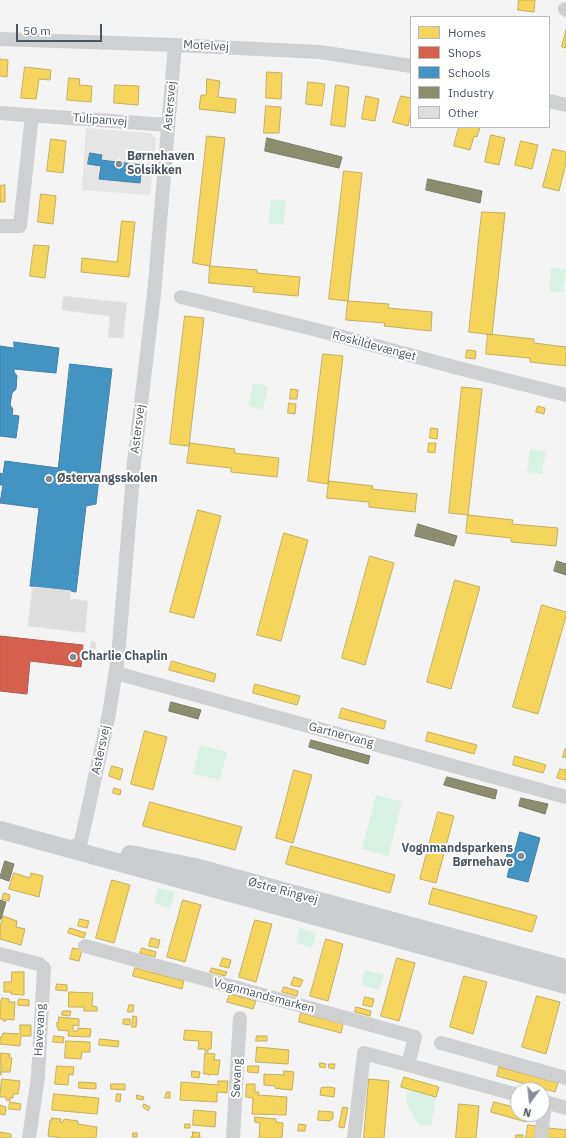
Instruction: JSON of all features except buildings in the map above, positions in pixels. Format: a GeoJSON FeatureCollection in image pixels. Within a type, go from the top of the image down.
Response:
{"type":"FeatureCollection","features":[{"type":"Feature","properties":{"kind":"main road","name":"Østre Ringvej"},"geometry":{"type":"LineString","coordinates":[[0,817],[74,844],[566,986]]}},
{"type":"Feature","properties":{"kind":"main road","name":"Østre Ringvej"},"geometry":{"type":"LineString","coordinates":[[0,830],[195,867],[566,968]]}},
{"type":"Feature","properties":{"kind":"street","name":"Motelvej"},"geometry":{"type":"LineString","coordinates":[[0,39],[320,52],[410,66]]}},
{"type":"Feature","properties":{"kind":"street","name":"Astersvej"},"geometry":{"type":"LineString","coordinates":[[74,844],[109,714],[116,672],[134,463],[154,294],[175,45]]}},
{"type":"Feature","properties":{"kind":"street"},"geometry":{"type":"LineString","coordinates":[[550,101],[566,105]]}},
{"type":"Feature","properties":{"kind":"street","name":"Tulipanvej"},"geometry":{"type":"LineString","coordinates":[[0,113],[168,125]]}},
{"type":"Feature","properties":{"kind":"street"},"geometry":{"type":"LineString","coordinates":[[0,226],[20,226],[32,115]]}},
{"type":"Feature","properties":{"kind":"street","name":"Roskildevænget"},"geometry":{"type":"LineString","coordinates":[[181,297],[317,330],[566,395]]}},
{"type":"Feature","properties":{"kind":"street","name":"Gartnervang"},"geometry":{"type":"LineString","coordinates":[[116,672],[566,797]]}},
{"type":"Feature","properties":{"kind":"street","name":"Vognmandsmarken"},"geometry":{"type":"LineString","coordinates":[[85,946],[415,1037],[408,1065]]}},
{"type":"Feature","properties":{"kind":"street","name":"Havevang"},"geometry":{"type":"LineString","coordinates":[[0,954],[39,964],[44,968],[38,1077],[29,1138]]}},
{"type":"Feature","properties":{"kind":"street","name":"Søvang"},"geometry":{"type":"LineString","coordinates":[[233,1138],[240,1018]]}},
{"type":"Feature","properties":{"kind":"street"},"geometry":{"type":"LineString","coordinates":[[441,1043],[566,1078]]}},
{"type":"Feature","properties":{"kind":"street"},"geometry":{"type":"LineString","coordinates":[[354,1138],[364,1053],[510,1093]]}},
{"type":"Feature","properties":{"kind":"street"},"geometry":{"type":"LineString","coordinates":[[550,1104],[566,1108]]}},
{"type":"Feature","properties":{"kind":"street"},"geometry":{"type":"LineString","coordinates":[[541,1138],[542,1122]]}},
{"type":"Feature","properties":{"kind":"shaded area","name":"Børnehaven Solsikken"},"geometry":{"type":"Polygon","coordinates":[[[86,128],[151,133],[156,139],[150,195],[82,190],[86,128]]]}},
{"type":"Feature","properties":{"kind":"green space"},"geometry":{"type":"Polygon","coordinates":[[[271,199],[286,201],[283,225],[268,223],[271,199]]]}},
{"type":"Feature","properties":{"kind":"green space"},"geometry":{"type":"Polygon","coordinates":[[[551,268],[566,269],[563,292],[549,291],[551,268]]]}},
{"type":"Feature","properties":{"kind":"green space"},"geometry":{"type":"Polygon","coordinates":[[[253,383],[268,386],[263,410],[248,406],[253,383]]]}},
{"type":"Feature","properties":{"kind":"green space"},"geometry":{"type":"Polygon","coordinates":[[[530,449],[546,451],[542,474],[527,472],[530,449]]]}},
{"type":"Feature","properties":{"kind":"green space"},"geometry":{"type":"Polygon","coordinates":[[[200,745],[227,752],[220,780],[193,774],[200,745]]]}},
{"type":"Feature","properties":{"kind":"green space"},"geometry":{"type":"Polygon","coordinates":[[[376,795],[402,802],[388,856],[362,849],[376,795]]]}},
{"type":"Feature","properties":{"kind":"green space"},"geometry":{"type":"Polygon","coordinates":[[[158,888],[175,892],[170,908],[154,903],[158,888]]]}},
{"type":"Feature","properties":{"kind":"green space"},"geometry":{"type":"Polygon","coordinates":[[[300,928],[316,933],[312,948],[296,943],[300,928]]]}},
{"type":"Feature","properties":{"kind":"green space"},"geometry":{"type":"Polygon","coordinates":[[[365,970],[384,975],[379,990],[361,985],[365,970]]]}},
{"type":"Feature","properties":{"kind":"green space"},"geometry":{"type":"Polygon","coordinates":[[[407,1090],[436,1096],[431,1126],[419,1125],[406,1104],[407,1090]]]}},
{"type":"Feature","properties":{"kind":"place","name":"Børnehaven Solsikken"},"geometry":{"type":"Point","coordinates":[119,164]}},
{"type":"Feature","properties":{"kind":"place","name":"Østervangsskolen"},"geometry":{"type":"Point","coordinates":[49,479]}},
{"type":"Feature","properties":{"kind":"place","name":"Charlie Chaplin"},"geometry":{"type":"Point","coordinates":[73,657]}},
{"type":"Feature","properties":{"kind":"place","name":"Vognmandsparkens Børnehave"},"geometry":{"type":"Point","coordinates":[521,856]}}]}
